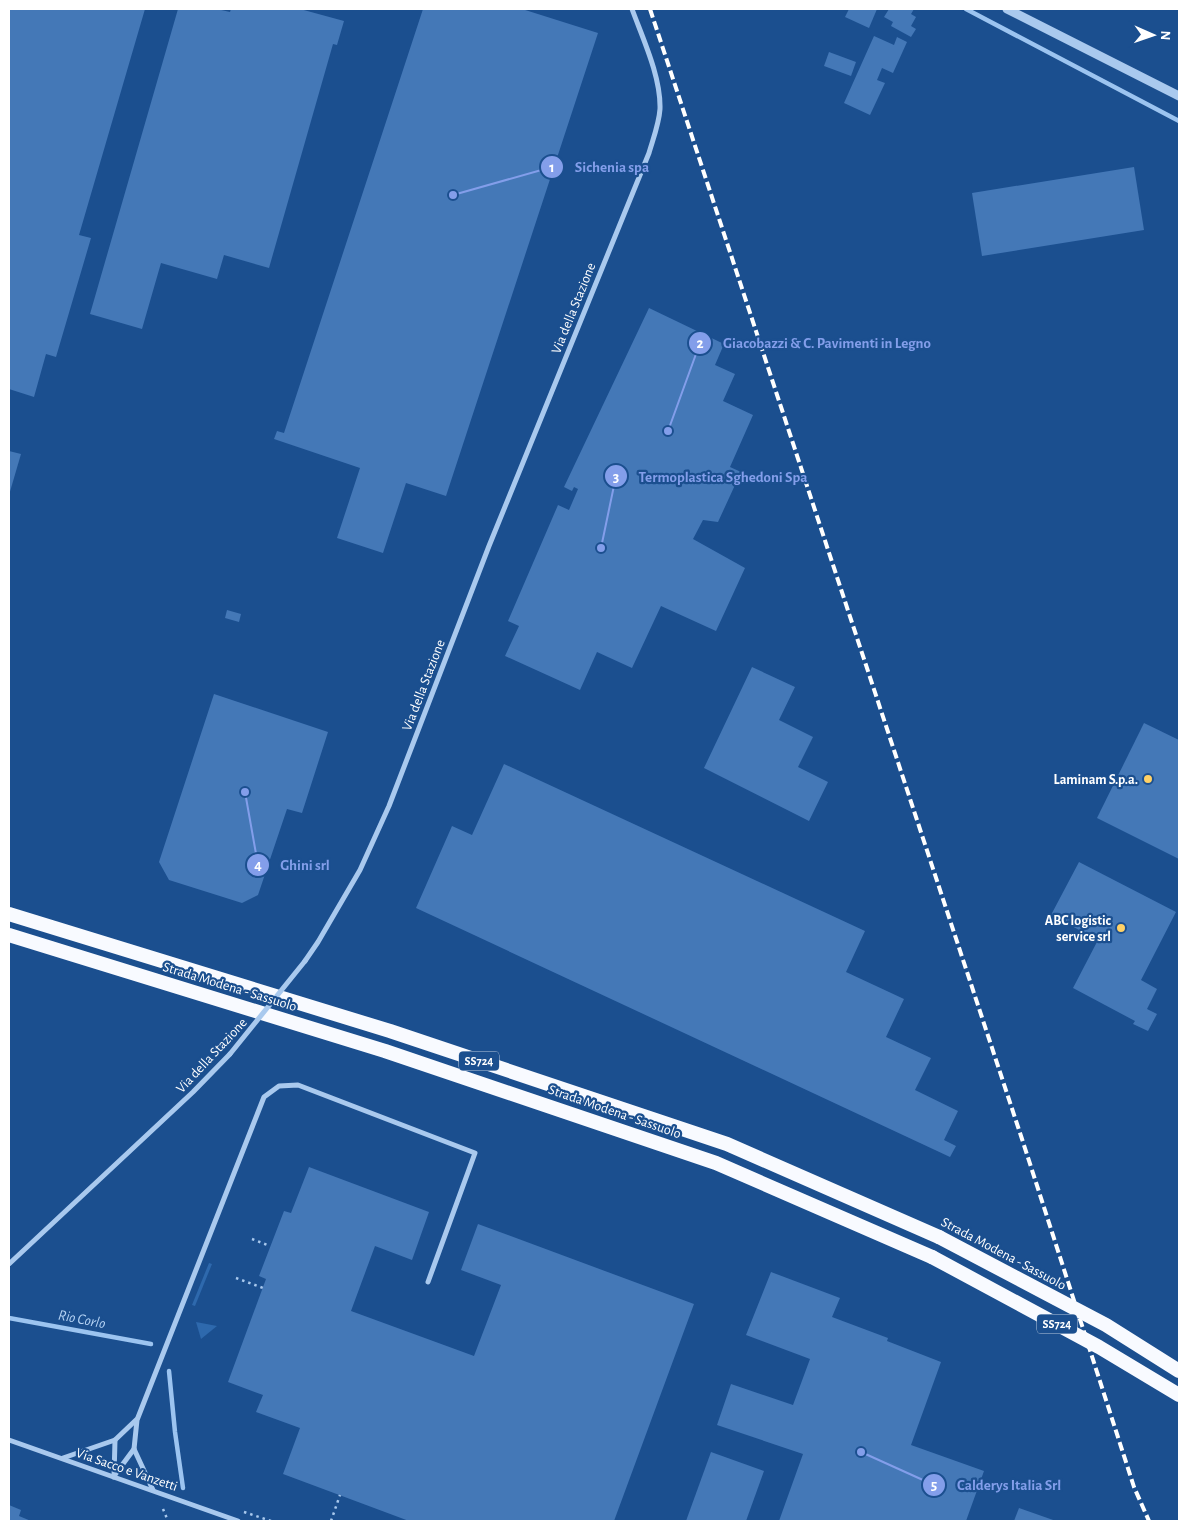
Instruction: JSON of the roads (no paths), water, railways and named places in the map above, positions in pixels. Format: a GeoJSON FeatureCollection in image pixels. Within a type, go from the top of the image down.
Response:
{"type":"FeatureCollection","features":[{"type":"Feature","properties":{"kind":"highway","name":"Strada Modena - Sassuolo"},"geometry":{"type":"LineString","coordinates":[[9,914],[390,1031],[727,1144],[940,1237],[1106,1326],[1179,1371]]}},
{"type":"Feature","properties":{"kind":"highway","name":"Strada Modena - Sassuolo"},"geometry":{"type":"LineString","coordinates":[[9,935],[385,1051],[716,1162],[932,1257],[1099,1347],[1179,1395]]}},
{"type":"Feature","properties":{"kind":"street","name":"Via della Stazione"},"geometry":{"type":"LineString","coordinates":[[9,1264],[193,1092],[230,1054],[305,961],[360,870],[389,806],[489,546],[649,154],[657,128],[660,108],[659,98],[652,64],[632,9]]}},
{"type":"Feature","properties":{"kind":"street"},"geometry":{"type":"LineString","coordinates":[[1007,9],[1179,96]]}},
{"type":"Feature","properties":{"kind":"street"},"geometry":{"type":"LineString","coordinates":[[114,1477],[134,1448],[137,1420],[264,1097],[279,1086],[298,1085],[475,1153],[428,1282]]}},
{"type":"Feature","properties":{"kind":"street"},"geometry":{"type":"LineString","coordinates":[[62,1458],[115,1440],[137,1420]]}},
{"type":"Feature","properties":{"kind":"street","name":"Via Sacco e Vanzetti"},"geometry":{"type":"LineString","coordinates":[[9,1440],[238,1521]]}},
{"type":"Feature","properties":{"kind":"street"},"geometry":{"type":"LineString","coordinates":[[114,1477],[115,1440]]}},
{"type":"Feature","properties":{"kind":"street"},"geometry":{"type":"LineString","coordinates":[[134,1448],[153,1490]]}},
{"type":"Feature","properties":{"kind":"waterway"},"geometry":{"type":"LineString","coordinates":[[966,9],[1179,121]]}},
{"type":"Feature","properties":{"kind":"waterway","name":"Rio Corlo"},"geometry":{"type":"LineString","coordinates":[[9,1318],[151,1344]]}},
{"type":"Feature","properties":{"kind":"waterway","name":"Rio Corlo"},"geometry":{"type":"LineString","coordinates":[[169,1371],[183,1488]]}},
{"type":"Feature","properties":{"kind":"railway"},"geometry":{"type":"LineString","coordinates":[[650,9],[1022,1139],[1134,1487],[1149,1521]]}},
{"type":"Feature","properties":{"kind":"place","name":"Sichenia spa"},"geometry":{"type":"Point","coordinates":[453,195]}},
{"type":"Feature","properties":{"kind":"place","name":"Giacobazzi & C. Pavimenti in Legno"},"geometry":{"type":"Point","coordinates":[668,431]}},
{"type":"Feature","properties":{"kind":"place","name":"Termoplastica Sghedoni Spa"},"geometry":{"type":"Point","coordinates":[601,548]}},
{"type":"Feature","properties":{"kind":"place","name":"Laminam S.p.a."},"geometry":{"type":"Point","coordinates":[1148,779]}},
{"type":"Feature","properties":{"kind":"place","name":"Ghini srl"},"geometry":{"type":"Point","coordinates":[245,792]}},
{"type":"Feature","properties":{"kind":"place","name":"ABC logistic service srl"},"geometry":{"type":"Point","coordinates":[1121,928]}},
{"type":"Feature","properties":{"kind":"place","name":"Calderys Italia Srl"},"geometry":{"type":"Point","coordinates":[861,1452]}}]}
